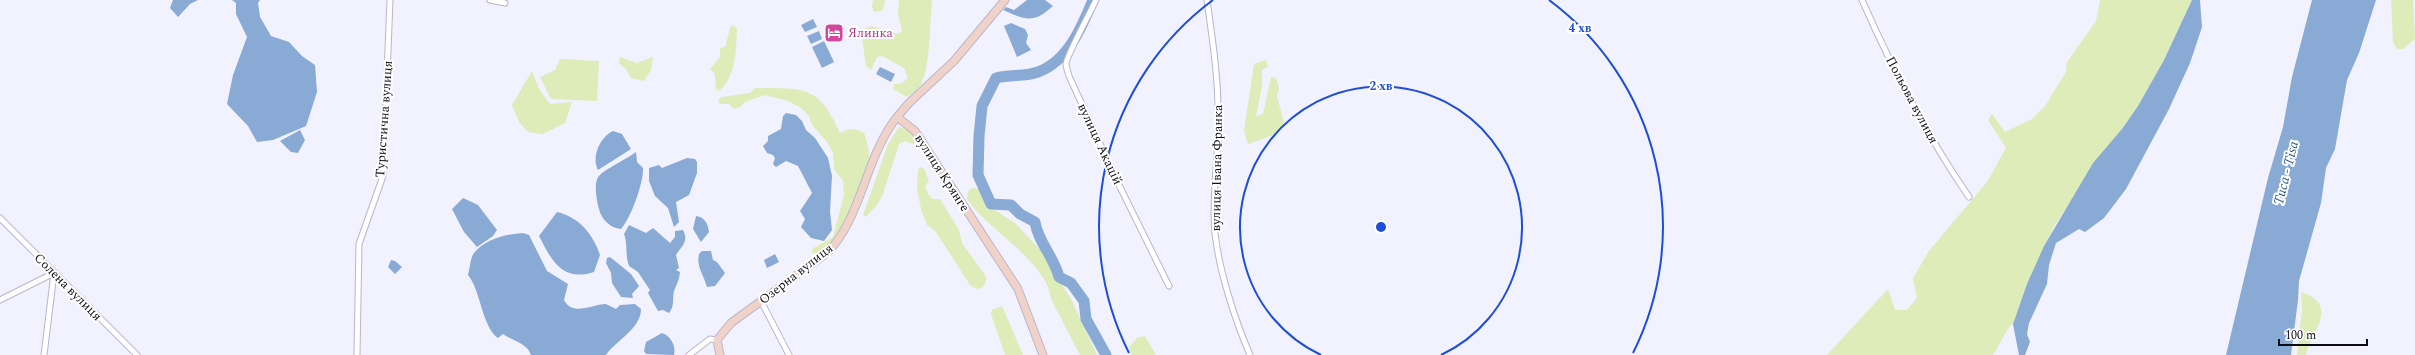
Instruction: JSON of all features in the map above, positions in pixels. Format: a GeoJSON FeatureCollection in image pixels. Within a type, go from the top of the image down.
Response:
{"type":"FeatureCollection","features":[{"type":"Feature","properties":{"kind":"street","name":"Туристична вулиця"},"geometry":{"type":"LineString","coordinates":[[357,355],[359,244],[383,176],[390,0]]}},
{"type":"Feature","properties":{"kind":"street"},"geometry":{"type":"LineString","coordinates":[[490,0],[505,3]]}},
{"type":"Feature","properties":{"kind":"street"},"geometry":{"type":"LineString","coordinates":[[897,117],[908,103],[954,61],[1005,0]]}},
{"type":"Feature","properties":{"kind":"street","name":"вулиця Акацій"},"geometry":{"type":"LineString","coordinates":[[1096,0],[1076,42],[1068,55],[1066,64],[1069,76],[1118,185],[1169,286]]}},
{"type":"Feature","properties":{"kind":"street","name":"вулиця Івана Франка"},"geometry":{"type":"LineString","coordinates":[[1207,0],[1218,86],[1219,114],[1215,175],[1215,233],[1225,282],[1250,355]]}},
{"type":"Feature","properties":{"kind":"street","name":"Польова вулиця"},"geometry":{"type":"LineString","coordinates":[[1862,0],[1924,123],[1950,169],[1969,197]]}},
{"type":"Feature","properties":{"kind":"street","name":"Озерна вулиця"},"geometry":{"type":"LineString","coordinates":[[717,340],[732,323],[828,252],[836,244],[847,224],[879,148],[897,117]]}},
{"type":"Feature","properties":{"kind":"street","name":"вулиця Крянге"},"geometry":{"type":"LineString","coordinates":[[897,117],[914,131],[1018,289],[1042,355]]}},
{"type":"Feature","properties":{"kind":"street","name":"Солена вулиця"},"geometry":{"type":"LineString","coordinates":[[0,218],[137,355]]}},
{"type":"Feature","properties":{"kind":"street"},"geometry":{"type":"LineString","coordinates":[[0,300],[54,273]]}},
{"type":"Feature","properties":{"kind":"street"},"geometry":{"type":"LineString","coordinates":[[44,355],[54,273]]}},
{"type":"Feature","properties":{"kind":"street"},"geometry":{"type":"LineString","coordinates":[[761,301],[789,355]]}},
{"type":"Feature","properties":{"kind":"street"},"geometry":{"type":"LineString","coordinates":[[689,355],[710,339],[717,340],[720,355]]}},
{"type":"Feature","properties":{"kind":"green space"},"geometry":{"type":"Polygon","coordinates":[[[873,0],[885,0],[883,10],[874,12],[872,7],[873,0]]]}},
{"type":"Feature","properties":{"kind":"green space"},"geometry":{"type":"Polygon","coordinates":[[[899,0],[932,0],[925,75],[919,87],[907,97],[893,89],[894,84],[901,84],[908,78],[904,68],[882,56],[877,57],[871,70],[866,66],[862,38],[865,29],[871,26],[898,34],[902,31],[898,14],[899,0]]]}},
{"type":"Feature","properties":{"kind":"green space"},"geometry":{"type":"Polygon","coordinates":[[[2100,0],[2192,0],[2164,60],[2138,106],[2054,226],[2027,284],[2013,324],[2009,327],[1993,355],[1827,355],[1888,289],[1895,310],[1907,310],[1917,298],[1913,278],[1929,251],[1987,182],[2006,148],[1988,120],[1992,114],[2005,132],[2032,119],[2045,106],[2066,72],[2067,62],[2096,21],[2100,0]]]}},
{"type":"Feature","properties":{"kind":"green space"},"geometry":{"type":"Polygon","coordinates":[[[2391,0],[2413,0],[2415,39],[2403,49],[2397,49],[2393,42],[2391,0]]]}},
{"type":"Feature","properties":{"kind":"green space"},"geometry":{"type":"Polygon","coordinates":[[[731,25],[737,28],[734,62],[729,78],[719,91],[716,89],[715,74],[710,69],[720,57],[720,48],[725,47],[731,25]]]}},
{"type":"Feature","properties":{"kind":"green space"},"geometry":{"type":"Polygon","coordinates":[[[620,57],[637,63],[653,57],[651,70],[644,81],[631,78],[626,69],[619,63],[620,57]]]}},
{"type":"Feature","properties":{"kind":"green space"},"geometry":{"type":"Polygon","coordinates":[[[560,59],[599,61],[597,101],[551,99],[540,77],[555,70],[560,59]]]}},
{"type":"Feature","properties":{"kind":"green space"},"geometry":{"type":"Polygon","coordinates":[[[1266,60],[1268,66],[1262,70],[1262,87],[1256,116],[1263,114],[1271,77],[1276,78],[1279,88],[1277,96],[1284,123],[1276,134],[1248,144],[1244,131],[1254,64],[1266,60]]]}},
{"type":"Feature","properties":{"kind":"green space"},"geometry":{"type":"Polygon","coordinates":[[[532,71],[540,91],[550,104],[572,102],[565,123],[543,134],[528,132],[519,122],[512,105],[532,71]]]}},
{"type":"Feature","properties":{"kind":"green space"},"geometry":{"type":"Polygon","coordinates":[[[755,88],[786,89],[808,92],[824,105],[840,133],[852,129],[864,133],[868,146],[869,157],[867,170],[856,199],[840,231],[831,244],[821,252],[812,253],[812,249],[833,237],[844,195],[843,181],[834,169],[833,153],[827,142],[812,125],[809,116],[801,108],[788,101],[765,95],[745,102],[740,107],[734,109],[729,104],[720,104],[718,100],[722,97],[750,93],[755,88]]]}},
{"type":"Feature","properties":{"kind":"green space"},"geometry":{"type":"Polygon","coordinates":[[[899,127],[912,131],[915,142],[913,144],[905,141],[899,144],[883,194],[877,205],[866,217],[863,215],[888,144],[899,127]]]}},
{"type":"Feature","properties":{"kind":"green space"},"geometry":{"type":"Polygon","coordinates":[[[922,167],[925,170],[929,182],[925,186],[928,194],[933,199],[940,199],[959,230],[962,243],[987,278],[983,287],[977,289],[970,285],[936,232],[927,225],[921,209],[917,188],[918,169],[922,167]]]}},
{"type":"Feature","properties":{"kind":"green space"},"geometry":{"type":"Polygon","coordinates":[[[973,188],[979,189],[993,209],[1015,223],[1042,252],[1071,299],[1097,355],[1080,355],[1039,272],[1028,259],[976,210],[967,199],[968,191],[973,188]]]}},
{"type":"Feature","properties":{"kind":"green space"},"geometry":{"type":"Polygon","coordinates":[[[2301,292],[2313,297],[2319,304],[2321,311],[2317,328],[2306,355],[2297,355],[2302,309],[2301,292]]]}},
{"type":"Feature","properties":{"kind":"green space"},"geometry":{"type":"Polygon","coordinates":[[[1002,306],[1023,355],[1005,355],[991,314],[992,310],[1002,306]]]}},
{"type":"Feature","properties":{"kind":"green space"},"geometry":{"type":"Polygon","coordinates":[[[1145,336],[1156,355],[1131,355],[1129,347],[1137,338],[1145,336]]]}},
{"type":"Feature","properties":{"kind":"water"},"geometry":{"type":"Polygon","coordinates":[[[173,0],[198,0],[190,4],[178,17],[170,8],[173,0]]]}},
{"type":"Feature","properties":{"kind":"water"},"geometry":{"type":"Polygon","coordinates":[[[232,0],[260,0],[258,3],[260,17],[271,36],[289,42],[302,56],[315,65],[317,92],[306,126],[273,140],[257,142],[248,126],[227,104],[233,75],[247,37],[236,14],[236,3],[232,0]]]}},
{"type":"Feature","properties":{"kind":"water"},"geometry":{"type":"Polygon","coordinates":[[[1027,0],[1045,0],[1053,6],[1040,16],[1034,18],[1024,18],[1003,10],[1006,7],[1014,10],[1027,0]]]}},
{"type":"Feature","properties":{"kind":"water"},"geometry":{"type":"Polygon","coordinates":[[[2192,0],[2200,0],[2202,27],[2190,63],[2169,109],[2126,189],[2104,218],[2085,232],[2079,229],[2056,243],[2049,265],[2047,284],[2029,323],[2027,334],[2030,342],[2025,355],[2019,355],[2013,324],[2027,284],[2044,246],[2093,163],[2122,129],[2138,106],[2164,60],[2192,0]]]}},
{"type":"Feature","properties":{"kind":"water","name":"Тиса - Tisa"},"geometry":{"type":"Polygon","coordinates":[[[2312,0],[2376,0],[2359,53],[2347,80],[2335,149],[2326,168],[2321,203],[2299,281],[2291,355],[2226,355],[2268,178],[2283,127],[2292,77],[2312,0]]]}},
{"type":"Feature","properties":{"kind":"water"},"geometry":{"type":"Polygon","coordinates":[[[813,19],[817,27],[805,32],[801,25],[813,19]]]}},
{"type":"Feature","properties":{"kind":"water"},"geometry":{"type":"Polygon","coordinates":[[[1011,23],[1025,29],[1028,35],[1026,43],[1031,50],[1017,57],[1004,26],[1011,23]]]}},
{"type":"Feature","properties":{"kind":"water"},"geometry":{"type":"Polygon","coordinates":[[[819,31],[822,39],[811,44],[807,36],[819,31]]]}},
{"type":"Feature","properties":{"kind":"water"},"geometry":{"type":"Polygon","coordinates":[[[824,41],[834,62],[822,68],[812,47],[824,41]]]}},
{"type":"Feature","properties":{"kind":"water"},"geometry":{"type":"Polygon","coordinates":[[[880,67],[895,74],[891,82],[876,74],[880,67]]]}},
{"type":"Feature","properties":{"kind":"water"},"geometry":{"type":"Polygon","coordinates":[[[786,113],[796,115],[802,121],[806,130],[815,138],[828,158],[832,176],[830,211],[832,230],[824,241],[811,238],[801,227],[805,219],[800,211],[812,193],[798,166],[786,161],[776,167],[773,164],[775,158],[773,155],[767,153],[763,146],[768,141],[768,136],[781,129],[783,116],[786,113]]]}},
{"type":"Feature","properties":{"kind":"water"},"geometry":{"type":"Polygon","coordinates":[[[300,130],[305,140],[298,153],[291,152],[280,141],[300,130]]]}},
{"type":"Feature","properties":{"kind":"water"},"geometry":{"type":"Polygon","coordinates":[[[613,131],[622,134],[631,149],[598,170],[596,165],[596,154],[598,148],[604,138],[613,131]]]}},
{"type":"Feature","properties":{"kind":"water"},"geometry":{"type":"Polygon","coordinates":[[[636,152],[637,162],[643,168],[643,174],[636,200],[629,217],[621,229],[613,227],[608,224],[601,215],[596,197],[597,180],[606,170],[636,152]]]}},
{"type":"Feature","properties":{"kind":"water"},"geometry":{"type":"Polygon","coordinates":[[[687,158],[695,159],[697,162],[697,173],[689,195],[676,202],[679,222],[674,227],[668,208],[655,196],[649,181],[649,168],[659,165],[662,168],[687,158]]]}},
{"type":"Feature","properties":{"kind":"water"},"geometry":{"type":"Polygon","coordinates":[[[463,198],[478,205],[497,230],[493,236],[477,247],[464,232],[452,209],[463,198]]]}},
{"type":"Feature","properties":{"kind":"water"},"geometry":{"type":"Polygon","coordinates":[[[557,212],[572,218],[589,233],[600,255],[594,272],[574,274],[566,272],[559,267],[549,254],[539,236],[557,212]]]}},
{"type":"Feature","properties":{"kind":"water"},"geometry":{"type":"Polygon","coordinates":[[[696,216],[704,219],[709,229],[709,232],[701,242],[693,229],[696,216]]]}},
{"type":"Feature","properties":{"kind":"water"},"geometry":{"type":"Polygon","coordinates":[[[629,225],[646,233],[653,228],[670,243],[675,237],[675,231],[683,230],[685,234],[685,240],[676,255],[679,268],[676,270],[680,272],[680,275],[674,291],[673,305],[669,313],[663,310],[658,311],[648,293],[650,290],[638,272],[629,266],[624,234],[629,225]]]}},
{"type":"Feature","properties":{"kind":"water"},"geometry":{"type":"Polygon","coordinates":[[[523,233],[529,235],[547,271],[568,284],[564,300],[572,308],[578,309],[606,304],[616,309],[620,305],[635,304],[641,309],[637,323],[606,355],[531,355],[526,348],[507,336],[503,334],[498,338],[488,326],[476,290],[468,275],[472,258],[474,253],[479,248],[496,238],[523,233]]]}},
{"type":"Feature","properties":{"kind":"water"},"geometry":{"type":"Polygon","coordinates":[[[702,251],[711,251],[713,260],[717,262],[725,273],[715,286],[707,287],[701,271],[698,259],[699,254],[702,251]]]}},
{"type":"Feature","properties":{"kind":"water"},"geometry":{"type":"Polygon","coordinates":[[[775,254],[779,262],[767,268],[764,260],[775,254]]]}},
{"type":"Feature","properties":{"kind":"water"},"geometry":{"type":"Polygon","coordinates":[[[610,257],[631,274],[639,286],[632,294],[633,298],[621,297],[612,283],[611,273],[606,263],[607,258],[610,257]]]}},
{"type":"Feature","properties":{"kind":"water"},"geometry":{"type":"Polygon","coordinates":[[[391,260],[395,261],[402,267],[395,274],[388,267],[391,260]]]}},
{"type":"Feature","properties":{"kind":"water"},"geometry":{"type":"Polygon","coordinates":[[[662,333],[668,336],[672,342],[674,355],[646,354],[644,351],[646,342],[662,333]]]}},
{"type":"Feature","properties":{"kind":"waterway"},"geometry":{"type":"LineString","coordinates":[[1093,0],[1079,32],[1066,52],[1058,60],[1049,67],[1033,74],[996,78],[982,106],[979,136],[978,175],[991,204],[1011,205],[1020,214],[1035,222],[1039,236],[1054,263],[1059,277],[1071,283],[1084,301],[1086,319],[1106,355]]}},
{"type":"Feature","properties":{"kind":"place","name":"Ялинка"},"geometry":{"type":"Point","coordinates":[834,33]}}]}
